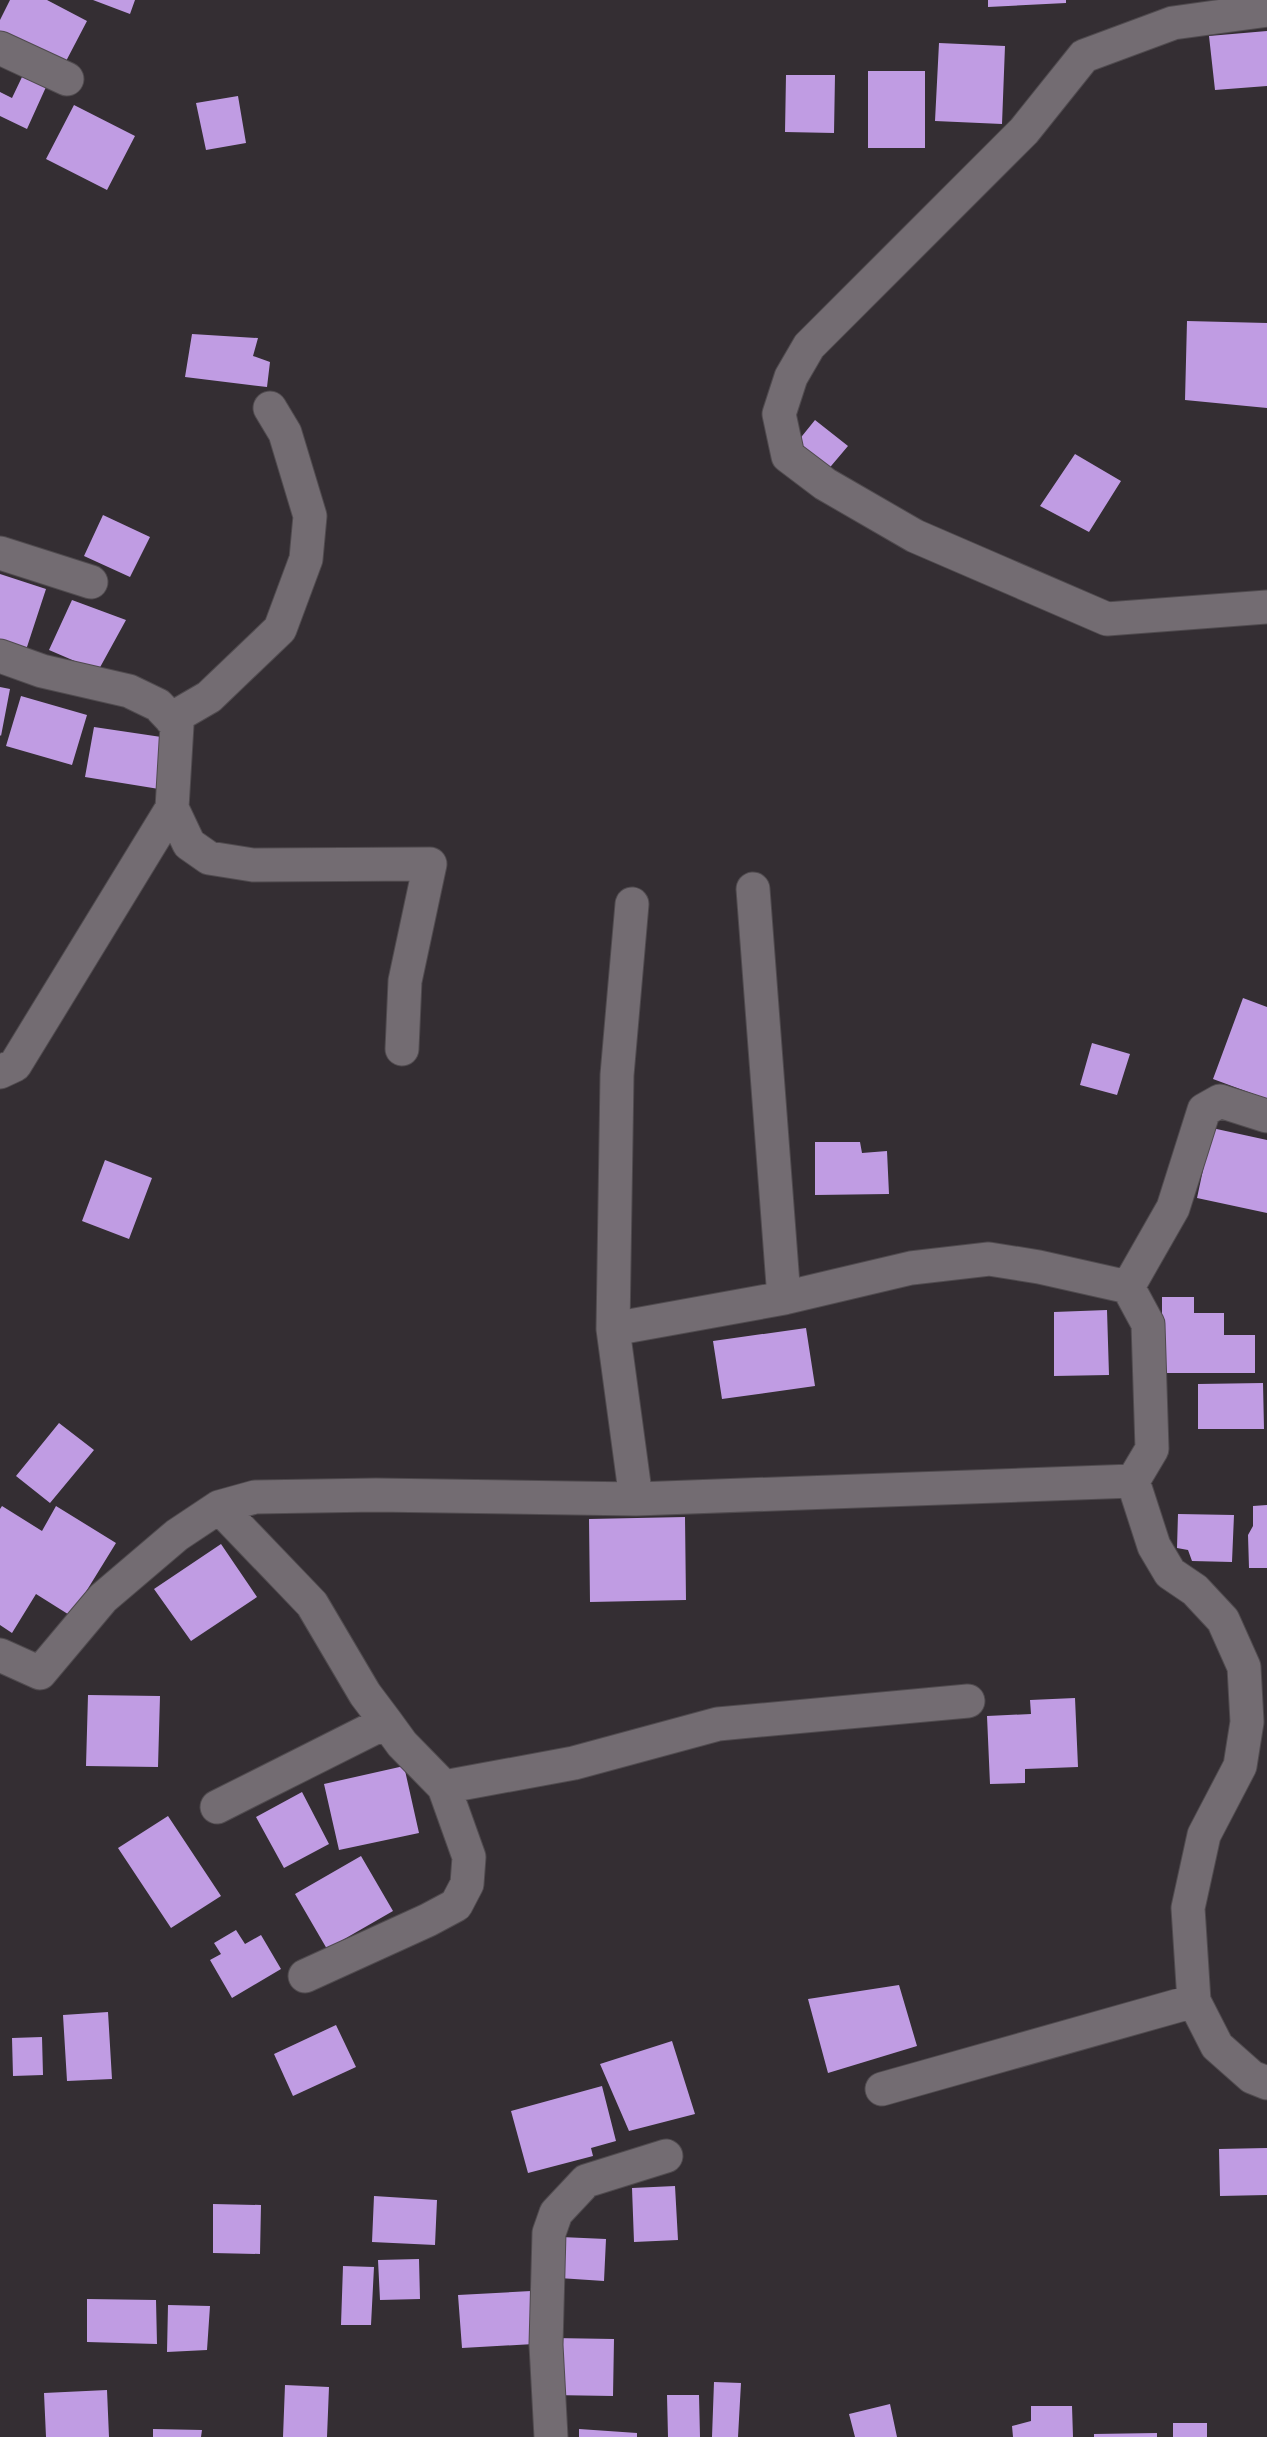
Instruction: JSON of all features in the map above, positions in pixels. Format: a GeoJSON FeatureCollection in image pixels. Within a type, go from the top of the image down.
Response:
{"type":"FeatureCollection","features":[{"type":"Feature","properties":{"kind":"street"},"geometry":{"type":"LineString","coordinates":[[1267,10],[1173,23],[1084,56],[1024,130],[809,346],[791,377],[778,414],[788,456],[825,484],[915,536],[1107,619],[1267,607]]}},
{"type":"Feature","properties":{"kind":"street"},"geometry":{"type":"LineString","coordinates":[[0,48],[67,79]]}},
{"type":"Feature","properties":{"kind":"street"},"geometry":{"type":"LineString","coordinates":[[171,719],[209,697],[279,629],[306,559],[310,516],[285,432],[270,408]]}},
{"type":"Feature","properties":{"kind":"street"},"geometry":{"type":"LineString","coordinates":[[0,553],[91,582]]}},
{"type":"Feature","properties":{"kind":"street"},"geometry":{"type":"LineString","coordinates":[[0,656],[42,671],[129,691],[158,705],[177,725],[172,808],[15,1065],[0,1072]]}},
{"type":"Feature","properties":{"kind":"street"},"geometry":{"type":"LineString","coordinates":[[172,808],[189,844],[209,858],[253,865],[430,864],[405,981],[402,1049]]}},
{"type":"Feature","properties":{"kind":"street"},"geometry":{"type":"LineString","coordinates":[[753,889],[784,1298]]}},
{"type":"Feature","properties":{"kind":"street"},"geometry":{"type":"LineString","coordinates":[[633,904],[617,1075],[613,1329],[636,1499]]}},
{"type":"Feature","properties":{"kind":"street"},"geometry":{"type":"LineString","coordinates":[[1128,1287],[1173,1208],[1204,1110],[1220,1101],[1267,1116]]}},
{"type":"Feature","properties":{"kind":"street"},"geometry":{"type":"LineString","coordinates":[[613,1329],[784,1298],[911,1268],[989,1259],[1038,1267],[1128,1287],[1148,1324],[1152,1449],[1133,1481],[1154,1546],[1170,1573],[1195,1590],[1222,1620],[1244,1668],[1247,1722],[1240,1766],[1204,1835],[1188,1908],[1194,2001],[1217,2046],[1252,2077],[1267,2083]]}},
{"type":"Feature","properties":{"kind":"street"},"geometry":{"type":"LineString","coordinates":[[0,1655],[40,1673],[103,1598],[177,1535],[219,1507],[255,1497],[376,1495],[636,1499],[1133,1481]]}},
{"type":"Feature","properties":{"kind":"street"},"geometry":{"type":"LineString","coordinates":[[219,1507],[312,1604],[365,1694],[402,1744],[444,1787],[469,1857],[467,1884],[456,1905],[305,1976]]}},
{"type":"Feature","properties":{"kind":"street"},"geometry":{"type":"LineString","coordinates":[[444,1787],[574,1763],[718,1724],[968,1701]]}},
{"type":"Feature","properties":{"kind":"street"},"geometry":{"type":"LineString","coordinates":[[217,1807],[386,1722]]}},
{"type":"Feature","properties":{"kind":"street"},"geometry":{"type":"LineString","coordinates":[[882,2089],[1194,2001]]}},
{"type":"Feature","properties":{"kind":"street"},"geometry":{"type":"LineString","coordinates":[[551,2437],[546,2345],[549,2233],[556,2213],[586,2181],[666,2156]]}},
{"type":"Feature","properties":{"kind":"building"},"geometry":{"type":"Polygon","coordinates":[[[10,0],[47,0],[87,21],[64,65],[0,32],[0,20],[10,0]]]}},
{"type":"Feature","properties":{"kind":"building"},"geometry":{"type":"Polygon","coordinates":[[[93,0],[135,0],[130,14],[93,0]]]}},
{"type":"Feature","properties":{"kind":"building"},"geometry":{"type":"Polygon","coordinates":[[[988,0],[1066,0],[1066,3],[988,7],[988,0]]]}},
{"type":"Feature","properties":{"kind":"building"},"geometry":{"type":"Polygon","coordinates":[[[1267,31],[1267,86],[1215,90],[1209,36],[1267,31]]]}},
{"type":"Feature","properties":{"kind":"building"},"geometry":{"type":"Polygon","coordinates":[[[939,43],[1005,46],[1002,124],[935,121],[939,43]]]}},
{"type":"Feature","properties":{"kind":"building"},"geometry":{"type":"Polygon","coordinates":[[[868,71],[925,71],[925,148],[868,148],[868,71]]]}},
{"type":"Feature","properties":{"kind":"building"},"geometry":{"type":"Polygon","coordinates":[[[786,75],[835,75],[834,133],[785,132],[786,75]]]}},
{"type":"Feature","properties":{"kind":"building"},"geometry":{"type":"Polygon","coordinates":[[[22,77],[46,87],[27,129],[0,116],[0,92],[12,98],[22,77]]]}},
{"type":"Feature","properties":{"kind":"building"},"geometry":{"type":"Polygon","coordinates":[[[238,96],[246,143],[206,150],[196,103],[238,96]]]}},
{"type":"Feature","properties":{"kind":"building"},"geometry":{"type":"Polygon","coordinates":[[[74,105],[135,136],[107,190],[46,159],[74,105]]]}},
{"type":"Feature","properties":{"kind":"building"},"geometry":{"type":"Polygon","coordinates":[[[1187,321],[1267,323],[1267,408],[1185,400],[1187,321]]]}},
{"type":"Feature","properties":{"kind":"building"},"geometry":{"type":"Polygon","coordinates":[[[192,334],[258,338],[253,356],[270,362],[267,387],[185,377],[192,334]]]}},
{"type":"Feature","properties":{"kind":"building"},"geometry":{"type":"Polygon","coordinates":[[[815,420],[848,446],[826,472],[794,446],[815,420]]]}},
{"type":"Feature","properties":{"kind":"building"},"geometry":{"type":"Polygon","coordinates":[[[1075,454],[1121,481],[1089,532],[1040,506],[1075,454]]]}},
{"type":"Feature","properties":{"kind":"building"},"geometry":{"type":"Polygon","coordinates":[[[103,515],[150,537],[130,577],[84,556],[103,515]]]}},
{"type":"Feature","properties":{"kind":"building"},"geometry":{"type":"Polygon","coordinates":[[[0,574],[46,589],[26,650],[0,642],[0,574]]]}},
{"type":"Feature","properties":{"kind":"building"},"geometry":{"type":"Polygon","coordinates":[[[72,600],[126,620],[98,671],[49,650],[72,600]]]}},
{"type":"Feature","properties":{"kind":"building"},"geometry":{"type":"Polygon","coordinates":[[[0,687],[10,689],[1,736],[0,735],[0,687]]]}},
{"type":"Feature","properties":{"kind":"building"},"geometry":{"type":"Polygon","coordinates":[[[21,696],[87,715],[72,765],[6,746],[21,696]]]}},
{"type":"Feature","properties":{"kind":"building"},"geometry":{"type":"Polygon","coordinates":[[[94,727],[168,738],[159,789],[85,777],[94,727]]]}},
{"type":"Feature","properties":{"kind":"building"},"geometry":{"type":"Polygon","coordinates":[[[1243,998],[1267,1007],[1267,1099],[1213,1079],[1243,998]]]}},
{"type":"Feature","properties":{"kind":"building"},"geometry":{"type":"Polygon","coordinates":[[[1092,1043],[1130,1054],[1117,1095],[1080,1085],[1092,1043]]]}},
{"type":"Feature","properties":{"kind":"building"},"geometry":{"type":"Polygon","coordinates":[[[1212,1128],[1267,1140],[1267,1213],[1197,1198],[1212,1128]]]}},
{"type":"Feature","properties":{"kind":"building"},"geometry":{"type":"Polygon","coordinates":[[[815,1142],[860,1142],[862,1153],[887,1151],[889,1194],[815,1195],[815,1142]]]}},
{"type":"Feature","properties":{"kind":"building"},"geometry":{"type":"Polygon","coordinates":[[[105,1160],[152,1178],[129,1239],[82,1221],[105,1160]]]}},
{"type":"Feature","properties":{"kind":"building"},"geometry":{"type":"Polygon","coordinates":[[[1162,1297],[1194,1297],[1194,1313],[1224,1313],[1224,1335],[1255,1335],[1255,1373],[1162,1373],[1162,1297]]]}},
{"type":"Feature","properties":{"kind":"building"},"geometry":{"type":"Polygon","coordinates":[[[1107,1310],[1109,1375],[1054,1376],[1054,1312],[1107,1310]]]}},
{"type":"Feature","properties":{"kind":"building"},"geometry":{"type":"Polygon","coordinates":[[[806,1328],[815,1386],[722,1399],[713,1341],[806,1328]]]}},
{"type":"Feature","properties":{"kind":"building"},"geometry":{"type":"Polygon","coordinates":[[[1263,1383],[1264,1429],[1198,1429],[1198,1384],[1263,1383]]]}},
{"type":"Feature","properties":{"kind":"building"},"geometry":{"type":"Polygon","coordinates":[[[59,1423],[94,1450],[50,1503],[16,1476],[59,1423]]]}},
{"type":"Feature","properties":{"kind":"building"},"geometry":{"type":"Polygon","coordinates":[[[1267,1505],[1267,1568],[1249,1568],[1248,1535],[1253,1526],[1253,1506],[1267,1505]]]}},
{"type":"Feature","properties":{"kind":"building"},"geometry":{"type":"Polygon","coordinates":[[[2,1506],[42,1531],[56,1506],[116,1543],[71,1616],[36,1594],[12,1633],[0,1625],[0,1509],[2,1506]]]}},
{"type":"Feature","properties":{"kind":"building"},"geometry":{"type":"Polygon","coordinates":[[[1178,1514],[1234,1515],[1232,1562],[1192,1561],[1188,1550],[1177,1548],[1178,1514]]]}},
{"type":"Feature","properties":{"kind":"building"},"geometry":{"type":"Polygon","coordinates":[[[685,1517],[686,1600],[590,1602],[589,1519],[685,1517]]]}},
{"type":"Feature","properties":{"kind":"building"},"geometry":{"type":"Polygon","coordinates":[[[221,1544],[257,1597],[191,1641],[154,1589],[221,1544]]]}},
{"type":"Feature","properties":{"kind":"building"},"geometry":{"type":"Polygon","coordinates":[[[88,1695],[160,1696],[158,1767],[86,1766],[88,1695]]]}},
{"type":"Feature","properties":{"kind":"building"},"geometry":{"type":"Polygon","coordinates":[[[1075,1698],[1078,1767],[1025,1769],[1025,1783],[990,1784],[987,1716],[1031,1714],[1030,1700],[1075,1698]]]}},
{"type":"Feature","properties":{"kind":"building"},"geometry":{"type":"Polygon","coordinates":[[[404,1766],[419,1833],[339,1850],[324,1784],[404,1766]]]}},
{"type":"Feature","properties":{"kind":"building"},"geometry":{"type":"Polygon","coordinates":[[[302,1792],[329,1844],[284,1868],[256,1817],[302,1792]]]}},
{"type":"Feature","properties":{"kind":"building"},"geometry":{"type":"Polygon","coordinates":[[[168,1816],[221,1896],[171,1928],[118,1848],[168,1816]]]}},
{"type":"Feature","properties":{"kind":"building"},"geometry":{"type":"Polygon","coordinates":[[[361,1856],[393,1911],[327,1949],[295,1894],[361,1856]]]}},
{"type":"Feature","properties":{"kind":"building"},"geometry":{"type":"Polygon","coordinates":[[[236,1930],[245,1944],[261,1935],[281,1969],[232,1998],[210,1960],[221,1954],[214,1943],[236,1930]]]}},
{"type":"Feature","properties":{"kind":"building"},"geometry":{"type":"Polygon","coordinates":[[[899,1985],[917,2046],[828,2073],[808,1999],[899,1985]]]}},
{"type":"Feature","properties":{"kind":"building"},"geometry":{"type":"Polygon","coordinates":[[[108,2012],[112,2079],[67,2081],[63,2015],[108,2012]]]}},
{"type":"Feature","properties":{"kind":"building"},"geometry":{"type":"Polygon","coordinates":[[[336,2025],[356,2067],[293,2096],[274,2054],[336,2025]]]}},
{"type":"Feature","properties":{"kind":"building"},"geometry":{"type":"Polygon","coordinates":[[[42,2037],[43,2075],[13,2076],[12,2038],[42,2037]]]}},
{"type":"Feature","properties":{"kind":"building"},"geometry":{"type":"Polygon","coordinates":[[[672,2041],[695,2114],[629,2131],[600,2064],[672,2041]]]}},
{"type":"Feature","properties":{"kind":"building"},"geometry":{"type":"Polygon","coordinates":[[[602,2086],[616,2141],[591,2148],[593,2156],[528,2173],[511,2111],[602,2086]]]}},
{"type":"Feature","properties":{"kind":"building"},"geometry":{"type":"Polygon","coordinates":[[[1267,2148],[1267,2195],[1220,2196],[1219,2149],[1267,2148]]]}},
{"type":"Feature","properties":{"kind":"building"},"geometry":{"type":"Polygon","coordinates":[[[675,2186],[678,2240],[634,2242],[632,2188],[675,2186]]]}},
{"type":"Feature","properties":{"kind":"building"},"geometry":{"type":"Polygon","coordinates":[[[374,2196],[437,2200],[435,2245],[372,2242],[374,2196]]]}},
{"type":"Feature","properties":{"kind":"building"},"geometry":{"type":"Polygon","coordinates":[[[213,2204],[261,2205],[260,2254],[213,2253],[213,2204]]]}},
{"type":"Feature","properties":{"kind":"building"},"geometry":{"type":"Polygon","coordinates":[[[561,2237],[606,2239],[604,2281],[559,2278],[561,2237]]]}},
{"type":"Feature","properties":{"kind":"building"},"geometry":{"type":"Polygon","coordinates":[[[419,2259],[420,2299],[380,2300],[378,2260],[419,2259]]]}},
{"type":"Feature","properties":{"kind":"building"},"geometry":{"type":"Polygon","coordinates":[[[343,2266],[374,2267],[371,2325],[341,2325],[343,2266]]]}},
{"type":"Feature","properties":{"kind":"building"},"geometry":{"type":"Polygon","coordinates":[[[531,2291],[534,2344],[462,2348],[458,2295],[531,2291]]]}},
{"type":"Feature","properties":{"kind":"building"},"geometry":{"type":"Polygon","coordinates":[[[87,2299],[156,2300],[157,2344],[87,2342],[87,2299]]]}},
{"type":"Feature","properties":{"kind":"building"},"geometry":{"type":"Polygon","coordinates":[[[168,2305],[210,2306],[207,2350],[167,2352],[168,2305]]]}},
{"type":"Feature","properties":{"kind":"building"},"geometry":{"type":"Polygon","coordinates":[[[553,2338],[614,2339],[613,2396],[551,2395],[553,2338]]]}},
{"type":"Feature","properties":{"kind":"building"},"geometry":{"type":"Polygon","coordinates":[[[714,2382],[741,2383],[738,2437],[712,2437],[714,2382]]]}},
{"type":"Feature","properties":{"kind":"building"},"geometry":{"type":"Polygon","coordinates":[[[285,2385],[329,2387],[327,2437],[283,2437],[285,2385]]]}},
{"type":"Feature","properties":{"kind":"building"},"geometry":{"type":"Polygon","coordinates":[[[107,2390],[109,2437],[46,2437],[44,2393],[107,2390]]]}},
{"type":"Feature","properties":{"kind":"building"},"geometry":{"type":"Polygon","coordinates":[[[667,2395],[699,2395],[700,2437],[668,2437],[667,2395]]]}},
{"type":"Feature","properties":{"kind":"building"},"geometry":{"type":"Polygon","coordinates":[[[890,2404],[897,2437],[855,2437],[849,2414],[890,2404]]]}},
{"type":"Feature","properties":{"kind":"building"},"geometry":{"type":"Polygon","coordinates":[[[1031,2406],[1072,2406],[1073,2437],[1013,2437],[1012,2426],[1031,2421],[1031,2406]]]}},
{"type":"Feature","properties":{"kind":"building"},"geometry":{"type":"Polygon","coordinates":[[[1173,2423],[1207,2423],[1207,2437],[1173,2437],[1173,2423]]]}},
{"type":"Feature","properties":{"kind":"building"},"geometry":{"type":"Polygon","coordinates":[[[153,2429],[202,2430],[201,2437],[153,2437],[153,2429]]]}},
{"type":"Feature","properties":{"kind":"building"},"geometry":{"type":"Polygon","coordinates":[[[579,2429],[637,2433],[637,2437],[579,2437],[579,2429]]]}},
{"type":"Feature","properties":{"kind":"building"},"geometry":{"type":"Polygon","coordinates":[[[1157,2433],[1157,2437],[1094,2437],[1094,2434],[1157,2433]]]}}]}
